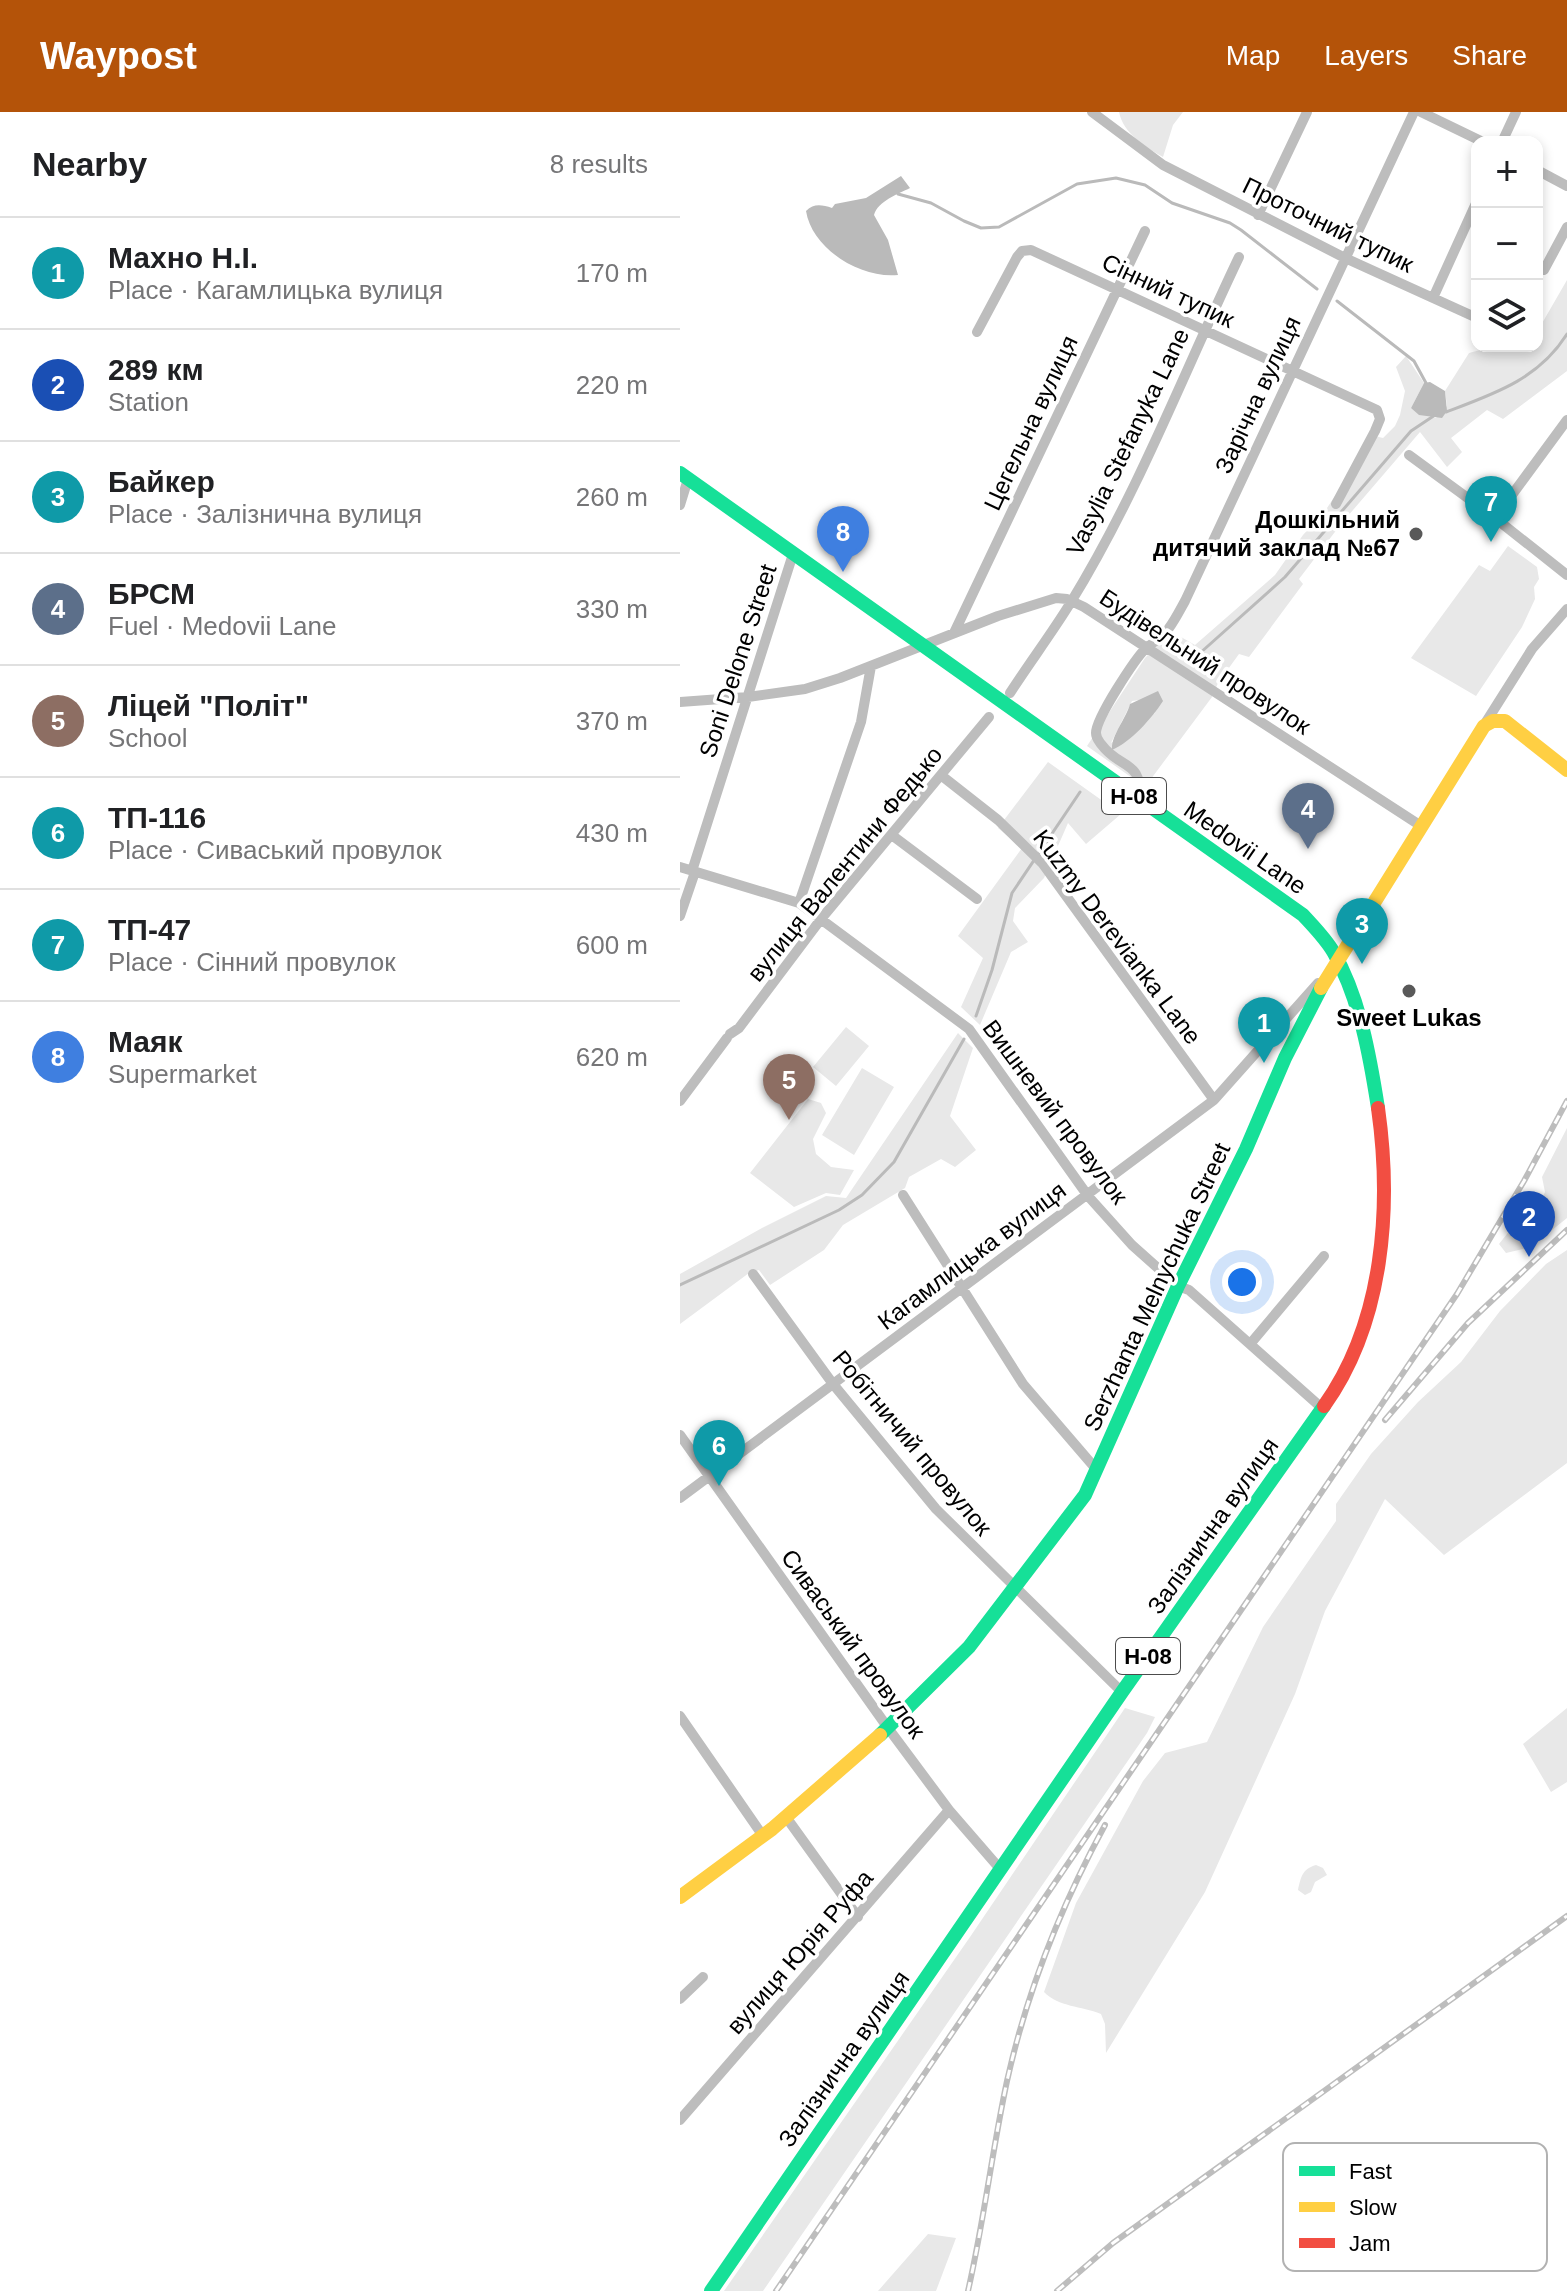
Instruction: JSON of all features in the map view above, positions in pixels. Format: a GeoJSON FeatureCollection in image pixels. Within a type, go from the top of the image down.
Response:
{"type":"FeatureCollection","features":[{"type":"Feature","properties":{"kind":"main road","name":"Н-08"},"geometry":{"type":"LineString","coordinates":[[684,476],[921,646]]}},
{"type":"Feature","properties":{"kind":"main road","name":"Medovii Lane"},"geometry":{"type":"LineString","coordinates":[[921,646],[1303,915],[1322,935],[1337,959]]}},
{"type":"Feature","properties":{"kind":"main road"},"geometry":{"type":"LineString","coordinates":[[1486,722],[1496,719],[1505,721],[1567,770]]}},
{"type":"Feature","properties":{"kind":"main road","name":"Serzhanta Melnychuka Street"},"geometry":{"type":"LineString","coordinates":[[680,1897],[763,1836],[888,1728],[969,1647],[1085,1495],[1178,1286],[1246,1149],[1285,1058],[1337,959],[1418,824],[1486,722]]}},
{"type":"Feature","properties":{"kind":"main road","name":"Залізнична вулиця"},"geometry":{"type":"LineString","coordinates":[[711,2291],[1122,1692],[1344,1378],[1356,1348],[1383,1236],[1385,1194],[1372,1078],[1364,1039],[1337,959]]}},
{"type":"Feature","properties":{"kind":"street","name":"Проточний тупик"},"geometry":{"type":"LineString","coordinates":[[1092,112],[1163,165],[1345,258],[1471,315]]}},
{"type":"Feature","properties":{"kind":"street"},"geometry":{"type":"LineString","coordinates":[[1258,215],[1307,112]]}},
{"type":"Feature","properties":{"kind":"street","name":"Зарічна вулиця"},"geometry":{"type":"LineString","coordinates":[[1140,800],[1137,773],[1105,749],[1096,735],[1109,702],[1147,648],[1170,627],[1185,601],[1414,112]]}},
{"type":"Feature","properties":{"kind":"street"},"geometry":{"type":"LineString","coordinates":[[1421,112],[1471,136]]}},
{"type":"Feature","properties":{"kind":"street"},"geometry":{"type":"LineString","coordinates":[[1505,136],[1516,112]]}},
{"type":"Feature","properties":{"kind":"street"},"geometry":{"type":"LineString","coordinates":[[1543,173],[1567,186]]}},
{"type":"Feature","properties":{"kind":"street"},"geometry":{"type":"LineString","coordinates":[[1433,298],[1474,208]]}},
{"type":"Feature","properties":{"kind":"street"},"geometry":{"type":"LineString","coordinates":[[1544,270],[1567,227]]}},
{"type":"Feature","properties":{"kind":"street","name":"Цегельна вулиця"},"geometry":{"type":"LineString","coordinates":[[954,633],[1145,231]]}},
{"type":"Feature","properties":{"kind":"street","name":"Сінний тупик"},"geometry":{"type":"LineString","coordinates":[[977,332],[1022,251],[1031,250],[1292,370],[1380,413],[1375,431],[1336,504]]}},
{"type":"Feature","properties":{"kind":"street","name":"Vasylia Stefanyka Lane"},"geometry":{"type":"LineString","coordinates":[[1072,601],[1135,483],[1239,257]]}},
{"type":"Feature","properties":{"kind":"street"},"geometry":{"type":"LineString","coordinates":[[1495,518],[1567,420]]}},
{"type":"Feature","properties":{"kind":"street"},"geometry":{"type":"LineString","coordinates":[[1409,455],[1567,575]]}},
{"type":"Feature","properties":{"kind":"street"},"geometry":{"type":"LineString","coordinates":[[680,505],[684,476]]}},
{"type":"Feature","properties":{"kind":"street","name":"Soni Delone Street"},"geometry":{"type":"LineString","coordinates":[[680,916],[793,554]]}},
{"type":"Feature","properties":{"kind":"street","name":"Будівельний провулок"},"geometry":{"type":"LineString","coordinates":[[680,702],[805,689],[998,616],[1056,598],[1072,601],[1418,824]]}},
{"type":"Feature","properties":{"kind":"street"},"geometry":{"type":"LineString","coordinates":[[1010,693],[1072,601]]}},
{"type":"Feature","properties":{"kind":"street","name":"Serzhanta Melnychuka Street"},"geometry":{"type":"LineString","coordinates":[[1486,722],[1532,649],[1567,609]]}},
{"type":"Feature","properties":{"kind":"street"},"geometry":{"type":"LineString","coordinates":[[799,903],[861,722],[871,666]]}},
{"type":"Feature","properties":{"kind":"street","name":"вулиця Валентини Федько"},"geometry":{"type":"LineString","coordinates":[[680,1101],[729,1036],[757,1007],[821,919],[989,717]]}},
{"type":"Feature","properties":{"kind":"street","name":"Kuzmy Derevianka Lane"},"geometry":{"type":"LineString","coordinates":[[942,776],[1029,848],[1043,864],[1214,1100]]}},
{"type":"Feature","properties":{"kind":"street"},"geometry":{"type":"LineString","coordinates":[[893,836],[977,899]]}},
{"type":"Feature","properties":{"kind":"street","name":"Вишневий провулок"},"geometry":{"type":"LineString","coordinates":[[680,867],[799,903],[973,1032],[1088,1196],[1132,1245],[1178,1286],[1189,1290],[1251,1343],[1323,1409]]}},
{"type":"Feature","properties":{"kind":"street","name":"Кагамлицька вулиця"},"geometry":{"type":"LineString","coordinates":[[680,1498],[1214,1100],[1309,995],[1337,959]]}},
{"type":"Feature","properties":{"kind":"street"},"geometry":{"type":"LineString","coordinates":[[903,1195],[1023,1384],[1096,1469]]}},
{"type":"Feature","properties":{"kind":"street"},"geometry":{"type":"LineString","coordinates":[[1251,1343],[1324,1256]]}},
{"type":"Feature","properties":{"kind":"street","name":"Робітничий провулок"},"geometry":{"type":"LineString","coordinates":[[753,1274],[833,1384],[936,1509],[1122,1692]]}},
{"type":"Feature","properties":{"kind":"street","name":"Сиваський провулок"},"geometry":{"type":"LineString","coordinates":[[680,1435],[888,1728],[949,1810],[1001,1870]]}},
{"type":"Feature","properties":{"kind":"street"},"geometry":{"type":"LineString","coordinates":[[680,1716],[763,1836]]}},
{"type":"Feature","properties":{"kind":"street","name":"вулиця Юрія Руфа"},"geometry":{"type":"LineString","coordinates":[[680,2120],[949,1810]]}},
{"type":"Feature","properties":{"kind":"street"},"geometry":{"type":"LineString","coordinates":[[786,1817],[858,1917]]}},
{"type":"Feature","properties":{"kind":"street"},"geometry":{"type":"LineString","coordinates":[[680,1999],[703,1977]]}},
{"type":"Feature","properties":{"kind":"shaded area"},"geometry":{"type":"Polygon","coordinates":[[[1119,112],[1183,112],[1173,125],[1163,157],[1130,133],[1119,112]]]}},
{"type":"Feature","properties":{"kind":"shaded area"},"geometry":{"type":"Polygon","coordinates":[[[901,176],[910,188],[884,202],[874,215],[888,240],[898,275],[884,275],[854,267],[840,259],[818,238],[810,225],[806,211],[809,208],[818,205],[832,208],[835,204],[866,198],[901,176]]]}},
{"type":"Feature","properties":{"kind":"shaded area"},"geometry":{"type":"Polygon","coordinates":[[[1567,280],[1567,371],[1503,419],[1487,410],[1451,438],[1462,452],[1447,467],[1420,432],[1341,524],[1299,579],[1303,584],[1249,657],[1239,654],[1212,697],[1145,787],[1087,746],[1145,658],[1166,637],[1181,637],[1195,645],[1275,575],[1303,535],[1325,511],[1375,436],[1383,438],[1395,426],[1405,391],[1396,367],[1406,356],[1424,383],[1411,408],[1436,418],[1447,406],[1445,391],[1469,353],[1543,352],[1543,322],[1567,280]],[[1146,699],[1132,701],[1111,743],[1155,713],[1146,699]]]}},
{"type":"Feature","properties":{"kind":"shaded area"},"geometry":{"type":"Polygon","coordinates":[[[1430,382],[1445,391],[1447,411],[1442,418],[1419,415],[1411,408],[1424,383],[1430,382]]]}},
{"type":"Feature","properties":{"kind":"shaded area"},"geometry":{"type":"Polygon","coordinates":[[[1508,546],[1537,567],[1539,579],[1534,587],[1535,599],[1522,627],[1476,696],[1411,658],[1479,565],[1490,571],[1508,546]]]}},
{"type":"Feature","properties":{"kind":"shaded area"},"geometry":{"type":"Polygon","coordinates":[[[1158,691],[1163,701],[1153,715],[1134,735],[1112,750],[1130,704],[1158,691]]]}},
{"type":"Feature","properties":{"kind":"shaded area"},"geometry":{"type":"Polygon","coordinates":[[[1048,762],[1121,814],[1086,844],[1068,823],[1044,878],[1015,908],[1013,921],[1028,942],[1011,952],[980,1025],[961,1007],[983,958],[958,936],[1022,848],[998,828],[1048,762]]]}},
{"type":"Feature","properties":{"kind":"shaded area"},"geometry":{"type":"Polygon","coordinates":[[[846,1027],[869,1046],[836,1086],[813,1067],[846,1027]]]}},
{"type":"Feature","properties":{"kind":"shaded area"},"geometry":{"type":"Polygon","coordinates":[[[958,1033],[973,1048],[950,1116],[976,1150],[955,1167],[941,1159],[909,1177],[905,1188],[843,1225],[824,1250],[770,1285],[759,1270],[749,1273],[680,1324],[680,1274],[826,1196],[846,1198],[958,1033]]]}},
{"type":"Feature","properties":{"kind":"shaded area"},"geometry":{"type":"Polygon","coordinates":[[[862,1068],[894,1087],[854,1155],[822,1135],[862,1068]]]}},
{"type":"Feature","properties":{"kind":"shaded area"},"geometry":{"type":"Polygon","coordinates":[[[808,1099],[821,1103],[826,1113],[813,1139],[816,1154],[831,1167],[854,1170],[840,1195],[826,1193],[794,1207],[750,1173],[808,1099]]]}},
{"type":"Feature","properties":{"kind":"shaded area"},"geometry":{"type":"Polygon","coordinates":[[[1567,1128],[1567,1218],[1531,1247],[1506,1253],[1499,1244],[1522,1215],[1539,1205],[1545,1192],[1542,1177],[1567,1128]]]}},
{"type":"Feature","properties":{"kind":"shaded area"},"geometry":{"type":"Polygon","coordinates":[[[1567,1250],[1567,1463],[1444,1555],[1385,1499],[1325,1611],[1295,1694],[1205,1892],[1106,2053],[1105,2024],[1101,2014],[1063,2003],[1044,1992],[1076,1903],[1143,1781],[1165,1753],[1207,1742],[1263,1627],[1336,1521],[1336,1504],[1371,1454],[1418,1402],[1461,1362],[1500,1311],[1546,1264],[1567,1250]]]}},
{"type":"Feature","properties":{"kind":"shaded area"},"geometry":{"type":"Polygon","coordinates":[[[1125,1708],[1155,1717],[1147,1733],[763,2291],[724,2291],[970,1937],[1125,1708]]]}},
{"type":"Feature","properties":{"kind":"shaded area"},"geometry":{"type":"Polygon","coordinates":[[[1567,1708],[1567,1782],[1551,1792],[1523,1744],[1567,1708]]]}},
{"type":"Feature","properties":{"kind":"shaded area"},"geometry":{"type":"Polygon","coordinates":[[[1316,1865],[1323,1868],[1327,1875],[1315,1882],[1311,1892],[1305,1895],[1298,1890],[1301,1877],[1316,1865]]]}},
{"type":"Feature","properties":{"kind":"shaded area"},"geometry":{"type":"Polygon","coordinates":[[[928,2234],[956,2238],[936,2291],[878,2291],[928,2234]]]}},
{"type":"Feature","properties":{"kind":"waterway"},"geometry":{"type":"LineString","coordinates":[[898,194],[931,203],[981,228],[999,227],[1077,184],[1116,178],[1145,185],[1172,203],[1230,223],[1317,289]]}},
{"type":"Feature","properties":{"kind":"waterway"},"geometry":{"type":"LineString","coordinates":[[1337,301],[1414,361],[1426,383]]}},
{"type":"Feature","properties":{"kind":"waterway"},"geometry":{"type":"LineString","coordinates":[[1446,412],[1498,391],[1529,374],[1556,350],[1567,334]]}},
{"type":"Feature","properties":{"kind":"waterway"},"geometry":{"type":"LineString","coordinates":[[1199,654],[1285,577],[1411,431],[1435,415]]}},
{"type":"Feature","properties":{"kind":"waterway"},"geometry":{"type":"LineString","coordinates":[[976,1016],[992,970],[1012,893],[1080,792]]}},
{"type":"Feature","properties":{"kind":"waterway"},"geometry":{"type":"LineString","coordinates":[[680,1285],[839,1210],[862,1195],[894,1162],[964,1039]]}},
{"type":"Feature","properties":{"kind":"railway"},"geometry":{"type":"LineString","coordinates":[[776,2291],[1457,1294],[1567,1101]]}},
{"type":"Feature","properties":{"kind":"railway"},"geometry":{"type":"LineString","coordinates":[[1385,1420],[1468,1323],[1567,1230]]}},
{"type":"Feature","properties":{"kind":"railway"},"geometry":{"type":"LineString","coordinates":[[968,2291],[1015,2047],[1047,1950],[1105,1825]]}},
{"type":"Feature","properties":{"kind":"railway"},"geometry":{"type":"LineString","coordinates":[[1057,2291],[1113,2243],[1567,1916]]}},
{"type":"Feature","properties":{"kind":"traffic: fast"},"geometry":{"type":"LineString","coordinates":[[680,473],[1303,915],[1331,948],[1351,989],[1378,1108]]}},
{"type":"Feature","properties":{"kind":"traffic: fast"},"geometry":{"type":"LineString","coordinates":[[880,1735],[969,1647],[1085,1495],[1178,1286],[1321,988]]}},
{"type":"Feature","properties":{"kind":"traffic: fast"},"geometry":{"type":"LineString","coordinates":[[711,2291],[1122,1692],[1324,1406]]}},
{"type":"Feature","properties":{"kind":"traffic: slow"},"geometry":{"type":"LineString","coordinates":[[1321,988],[1484,726],[1493,721],[1505,721],[1567,770]]}},
{"type":"Feature","properties":{"kind":"traffic: slow"},"geometry":{"type":"LineString","coordinates":[[680,1897],[772,1829],[880,1735]]}},
{"type":"Feature","properties":{"kind":"traffic: jam"},"geometry":{"type":"LineString","coordinates":[[1324,1406],[1360,1338],[1379,1263],[1384,1185],[1378,1108]]}},
{"type":"Feature","properties":{"kind":"place","name":"Дошкільний дитячий заклад №67"},"geometry":{"type":"Point","coordinates":[1416,534]}},
{"type":"Feature","properties":{"kind":"place","name":"ТП-47"},"geometry":{"type":"Point","coordinates":[1491,542]}},
{"type":"Feature","properties":{"kind":"place","name":"Маяк"},"geometry":{"type":"Point","coordinates":[843,572]}},
{"type":"Feature","properties":{"kind":"place","name":"БРСМ"},"geometry":{"type":"Point","coordinates":[1308,849]}},
{"type":"Feature","properties":{"kind":"place","name":"Байкер"},"geometry":{"type":"Point","coordinates":[1362,964]}},
{"type":"Feature","properties":{"kind":"place","name":"Sweet Lukas"},"geometry":{"type":"Point","coordinates":[1409,991]}},
{"type":"Feature","properties":{"kind":"place","name":"Махно Н.І."},"geometry":{"type":"Point","coordinates":[1264,1063]}},
{"type":"Feature","properties":{"kind":"place","name":"Ліцей \"Політ\""},"geometry":{"type":"Point","coordinates":[789,1120]}},
{"type":"Feature","properties":{"kind":"place","name":"289 км"},"geometry":{"type":"Point","coordinates":[1529,1257]}},
{"type":"Feature","properties":{"kind":"place","name":"ТП-116"},"geometry":{"type":"Point","coordinates":[719,1486]}}]}
